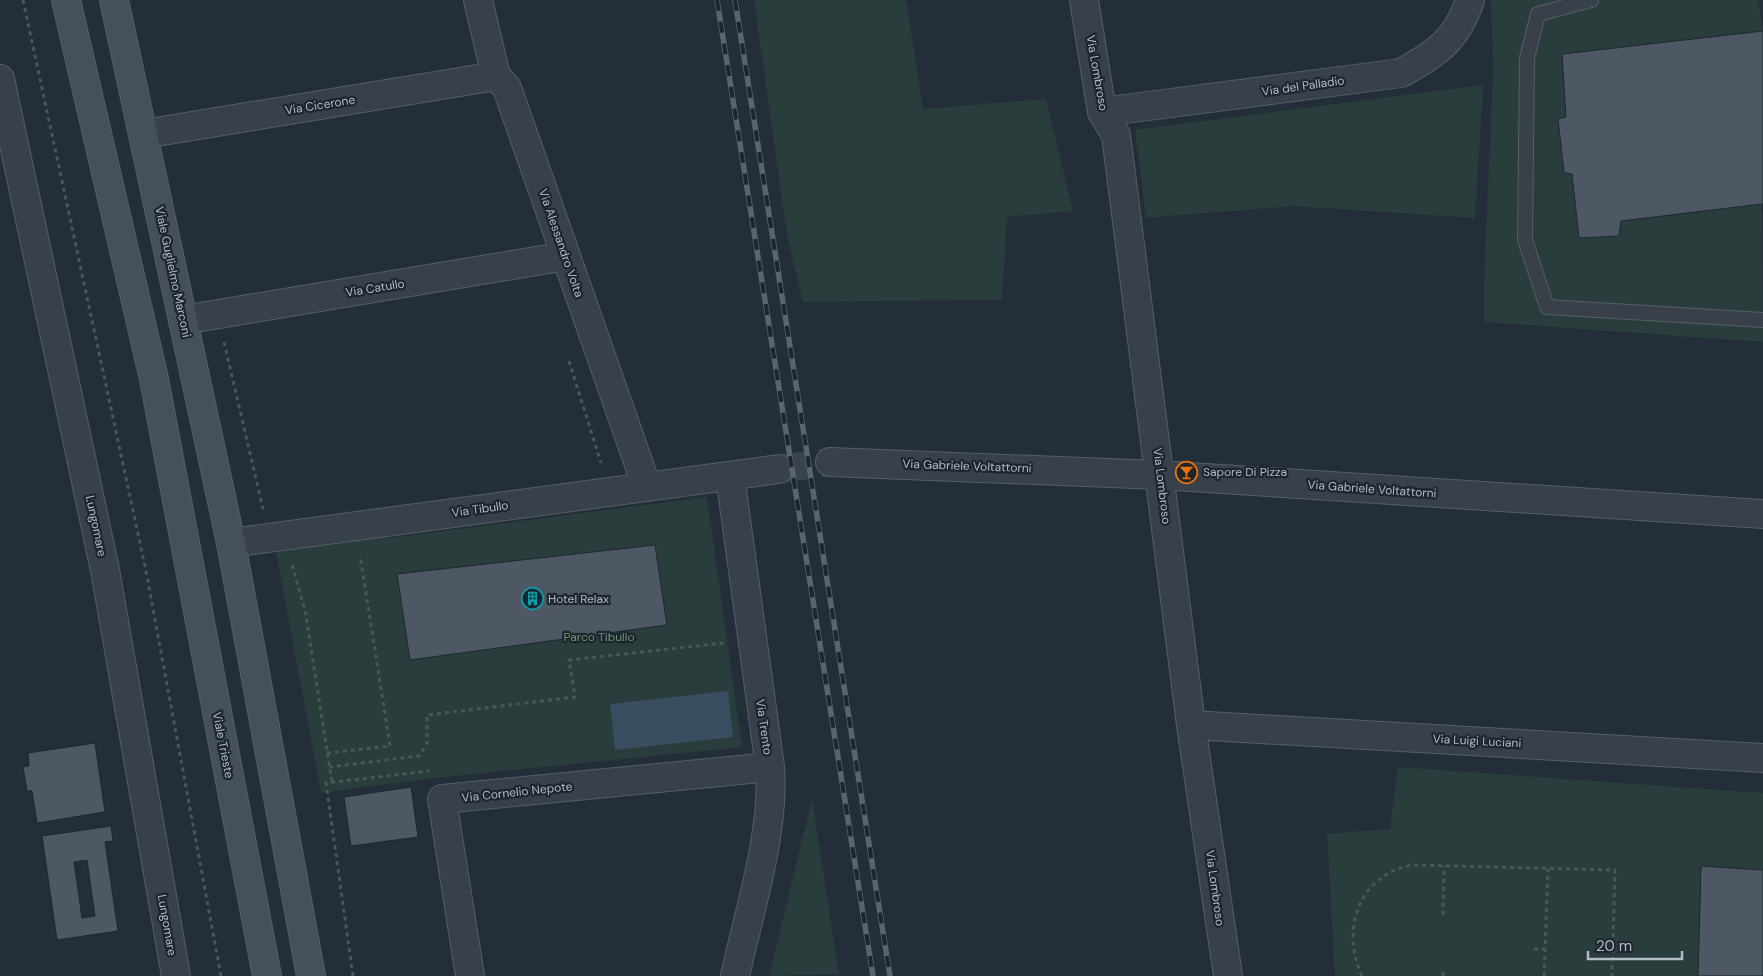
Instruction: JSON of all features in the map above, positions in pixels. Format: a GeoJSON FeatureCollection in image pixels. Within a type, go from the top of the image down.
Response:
{"type":"FeatureCollection","features":[{"type":"Feature","properties":{"kind":"street","name":"Viale Trieste"},"geometry":{"type":"LineString","coordinates":[[66,0],[154,379],[267,976]]}},
{"type":"Feature","properties":{"kind":"street","name":"Viale Guglielmo Marconi"},"geometry":{"type":"LineString","coordinates":[[114,0],[231,544]]}},
{"type":"Feature","properties":{"kind":"street","name":"Via Alessandro Volta"},"geometry":{"type":"LineString","coordinates":[[478,0],[496,76],[507,88],[647,487]]}},
{"type":"Feature","properties":{"kind":"street","name":"Via Lombroso"},"geometry":{"type":"LineString","coordinates":[[1084,0],[1102,112],[1116,135],[1191,725],[1228,976]]}},
{"type":"Feature","properties":{"kind":"street","name":"Via del Palladio"},"geometry":{"type":"LineString","coordinates":[[1102,112],[1401,73],[1435,54],[1458,28],[1470,0]]}},
{"type":"Feature","properties":{"kind":"street","name":"Via Cicerone"},"geometry":{"type":"LineString","coordinates":[[144,134],[496,76]]}},
{"type":"Feature","properties":{"kind":"street","name":"Lungomare"},"geometry":{"type":"LineString","coordinates":[[0,79],[105,570],[176,976]]}},
{"type":"Feature","properties":{"kind":"street","name":"Via Catullo"},"geometry":{"type":"LineString","coordinates":[[184,320],[566,256]]}},
{"type":"Feature","properties":{"kind":"street","name":"Via Gabriele Voltattorni"},"geometry":{"type":"LineString","coordinates":[[830,462],[1160,475],[1763,514]]}},
{"type":"Feature","properties":{"kind":"street"},"geometry":{"type":"LineString","coordinates":[[730,476],[779,469]]}},
{"type":"Feature","properties":{"kind":"street","name":"Via Tibullo"},"geometry":{"type":"LineString","coordinates":[[231,544],[730,476]]}},
{"type":"Feature","properties":{"kind":"street","name":"Via Trento"},"geometry":{"type":"LineString","coordinates":[[730,476],[770,767],[770,804],[766,836],[735,976]]}},
{"type":"Feature","properties":{"kind":"street"},"geometry":{"type":"LineString","coordinates":[[231,544],[311,976]]}},
{"type":"Feature","properties":{"kind":"street","name":"Via Luigi Luciani"},"geometry":{"type":"LineString","coordinates":[[1191,725],[1763,758]]}},
{"type":"Feature","properties":{"kind":"street","name":"Via Cornelio Nepote"},"geometry":{"type":"LineString","coordinates":[[442,799],[770,767]]}},
{"type":"Feature","properties":{"kind":"street"},"geometry":{"type":"LineString","coordinates":[[442,799],[470,976]]}},
{"type":"Feature","properties":{"kind":"lane"},"geometry":{"type":"LineString","coordinates":[[1590,0],[1538,14],[1527,58],[1525,240],[1547,307],[1763,320]]}},
{"type":"Feature","properties":{"kind":"path"},"geometry":{"type":"LineString","coordinates":[[23,0],[146,571],[221,976]]}},
{"type":"Feature","properties":{"kind":"path"},"geometry":{"type":"LineString","coordinates":[[224,340],[264,512]]}},
{"type":"Feature","properties":{"kind":"path"},"geometry":{"type":"LineString","coordinates":[[566,354],[601,463]]}},
{"type":"Feature","properties":{"kind":"path"},"geometry":{"type":"LineString","coordinates":[[327,754],[390,746],[360,553]]}},
{"type":"Feature","properties":{"kind":"path"},"geometry":{"type":"LineString","coordinates":[[292,564],[305,610],[332,782]]}},
{"type":"Feature","properties":{"kind":"path"},"geometry":{"type":"LineString","coordinates":[[329,767],[419,756],[427,744],[427,715],[575,697],[569,660],[752,640]]}},
{"type":"Feature","properties":{"kind":"path"},"geometry":{"type":"LineString","coordinates":[[353,976],[326,783],[432,771],[442,799]]}},
{"type":"Feature","properties":{"kind":"path"},"geometry":{"type":"LineString","coordinates":[[1362,976],[1352,945],[1355,915],[1363,897],[1384,876],[1396,868],[1413,865],[1615,870],[1612,976]]}},
{"type":"Feature","properties":{"kind":"path"},"geometry":{"type":"LineString","coordinates":[[1443,915],[1444,866]]}},
{"type":"Feature","properties":{"kind":"path"},"geometry":{"type":"LineString","coordinates":[[1544,976],[1548,869]]}},
{"type":"Feature","properties":{"kind":"path"},"geometry":{"type":"LineString","coordinates":[[1534,949],[1545,949]]}},
{"type":"Feature","properties":{"kind":"path"},"geometry":{"type":"LineString","coordinates":[[1443,971],[1443,976]]}},
{"type":"Feature","properties":{"kind":"green space"},"geometry":{"type":"Polygon","coordinates":[[[754,0],[906,0],[923,109],[1046,99],[1073,211],[1007,217],[1002,300],[803,302],[787,235],[754,0]]]}},
{"type":"Feature","properties":{"kind":"green space"},"geometry":{"type":"Polygon","coordinates":[[[1491,0],[1758,0],[1763,31],[1563,54],[1566,117],[1558,119],[1564,173],[1572,174],[1580,238],[1621,221],[1762,204],[1763,342],[1484,322],[1493,72],[1491,0]]]}},
{"type":"Feature","properties":{"kind":"green space"},"geometry":{"type":"Polygon","coordinates":[[[1483,85],[1475,218],[1293,206],[1146,218],[1135,130],[1483,85]]]}},
{"type":"Feature","properties":{"kind":"green space","name":"Parco Tibullo"},"geometry":{"type":"Polygon","coordinates":[[[707,497],[742,747],[434,778],[321,793],[275,547],[356,534],[389,538],[707,497]]]}},
{"type":"Feature","properties":{"kind":"green space"},"geometry":{"type":"Polygon","coordinates":[[[1398,767],[1763,793],[1763,870],[1701,866],[1698,976],[1335,976],[1327,834],[1390,829],[1398,767]]]}},
{"type":"Feature","properties":{"kind":"green space"},"geometry":{"type":"Polygon","coordinates":[[[812,799],[839,974],[769,976],[812,799]]]}},
{"type":"Feature","properties":{"kind":"water"},"geometry":{"type":"Polygon","coordinates":[[[728,691],[733,737],[615,750],[610,704],[728,691]]]}},
{"type":"Feature","properties":{"kind":"building"},"geometry":{"type":"Polygon","coordinates":[[[1763,31],[1763,211],[1762,204],[1621,221],[1619,236],[1579,238],[1572,174],[1564,173],[1558,119],[1566,117],[1562,54],[1763,31]]]}},
{"type":"Feature","properties":{"kind":"building","name":"Hotel Relax"},"geometry":{"type":"Polygon","coordinates":[[[655,545],[667,625],[410,660],[397,574],[655,545]]]}},
{"type":"Feature","properties":{"kind":"building"},"geometry":{"type":"Polygon","coordinates":[[[95,743],[105,812],[37,823],[32,791],[27,791],[23,767],[29,766],[28,753],[95,743]]]}},
{"type":"Feature","properties":{"kind":"building"},"geometry":{"type":"Polygon","coordinates":[[[411,787],[418,837],[351,846],[344,797],[411,787]]]}},
{"type":"Feature","properties":{"kind":"building"},"geometry":{"type":"Polygon","coordinates":[[[111,826],[113,841],[105,842],[118,931],[57,940],[42,836],[111,826]],[[87,860],[74,862],[82,918],[95,916],[87,860]]]}},
{"type":"Feature","properties":{"kind":"building"},"geometry":{"type":"Polygon","coordinates":[[[1701,866],[1763,870],[1763,976],[1698,976],[1701,866]]]}},
{"type":"Feature","properties":{"kind":"tunnel"},"geometry":{"type":"LineString","coordinates":[[779,469],[830,462]]}},
{"type":"Feature","properties":{"kind":"railway"},"geometry":{"type":"LineString","coordinates":[[717,0],[873,976]]}},
{"type":"Feature","properties":{"kind":"railway"},"geometry":{"type":"LineString","coordinates":[[735,0],[890,976]]}},
{"type":"Feature","properties":{"kind":"place","name":"Sapore Di Pizza"},"geometry":{"type":"Point","coordinates":[1187,472]}},
{"type":"Feature","properties":{"kind":"place","name":"Hotel Relax"},"geometry":{"type":"Point","coordinates":[532,599]}}]}
